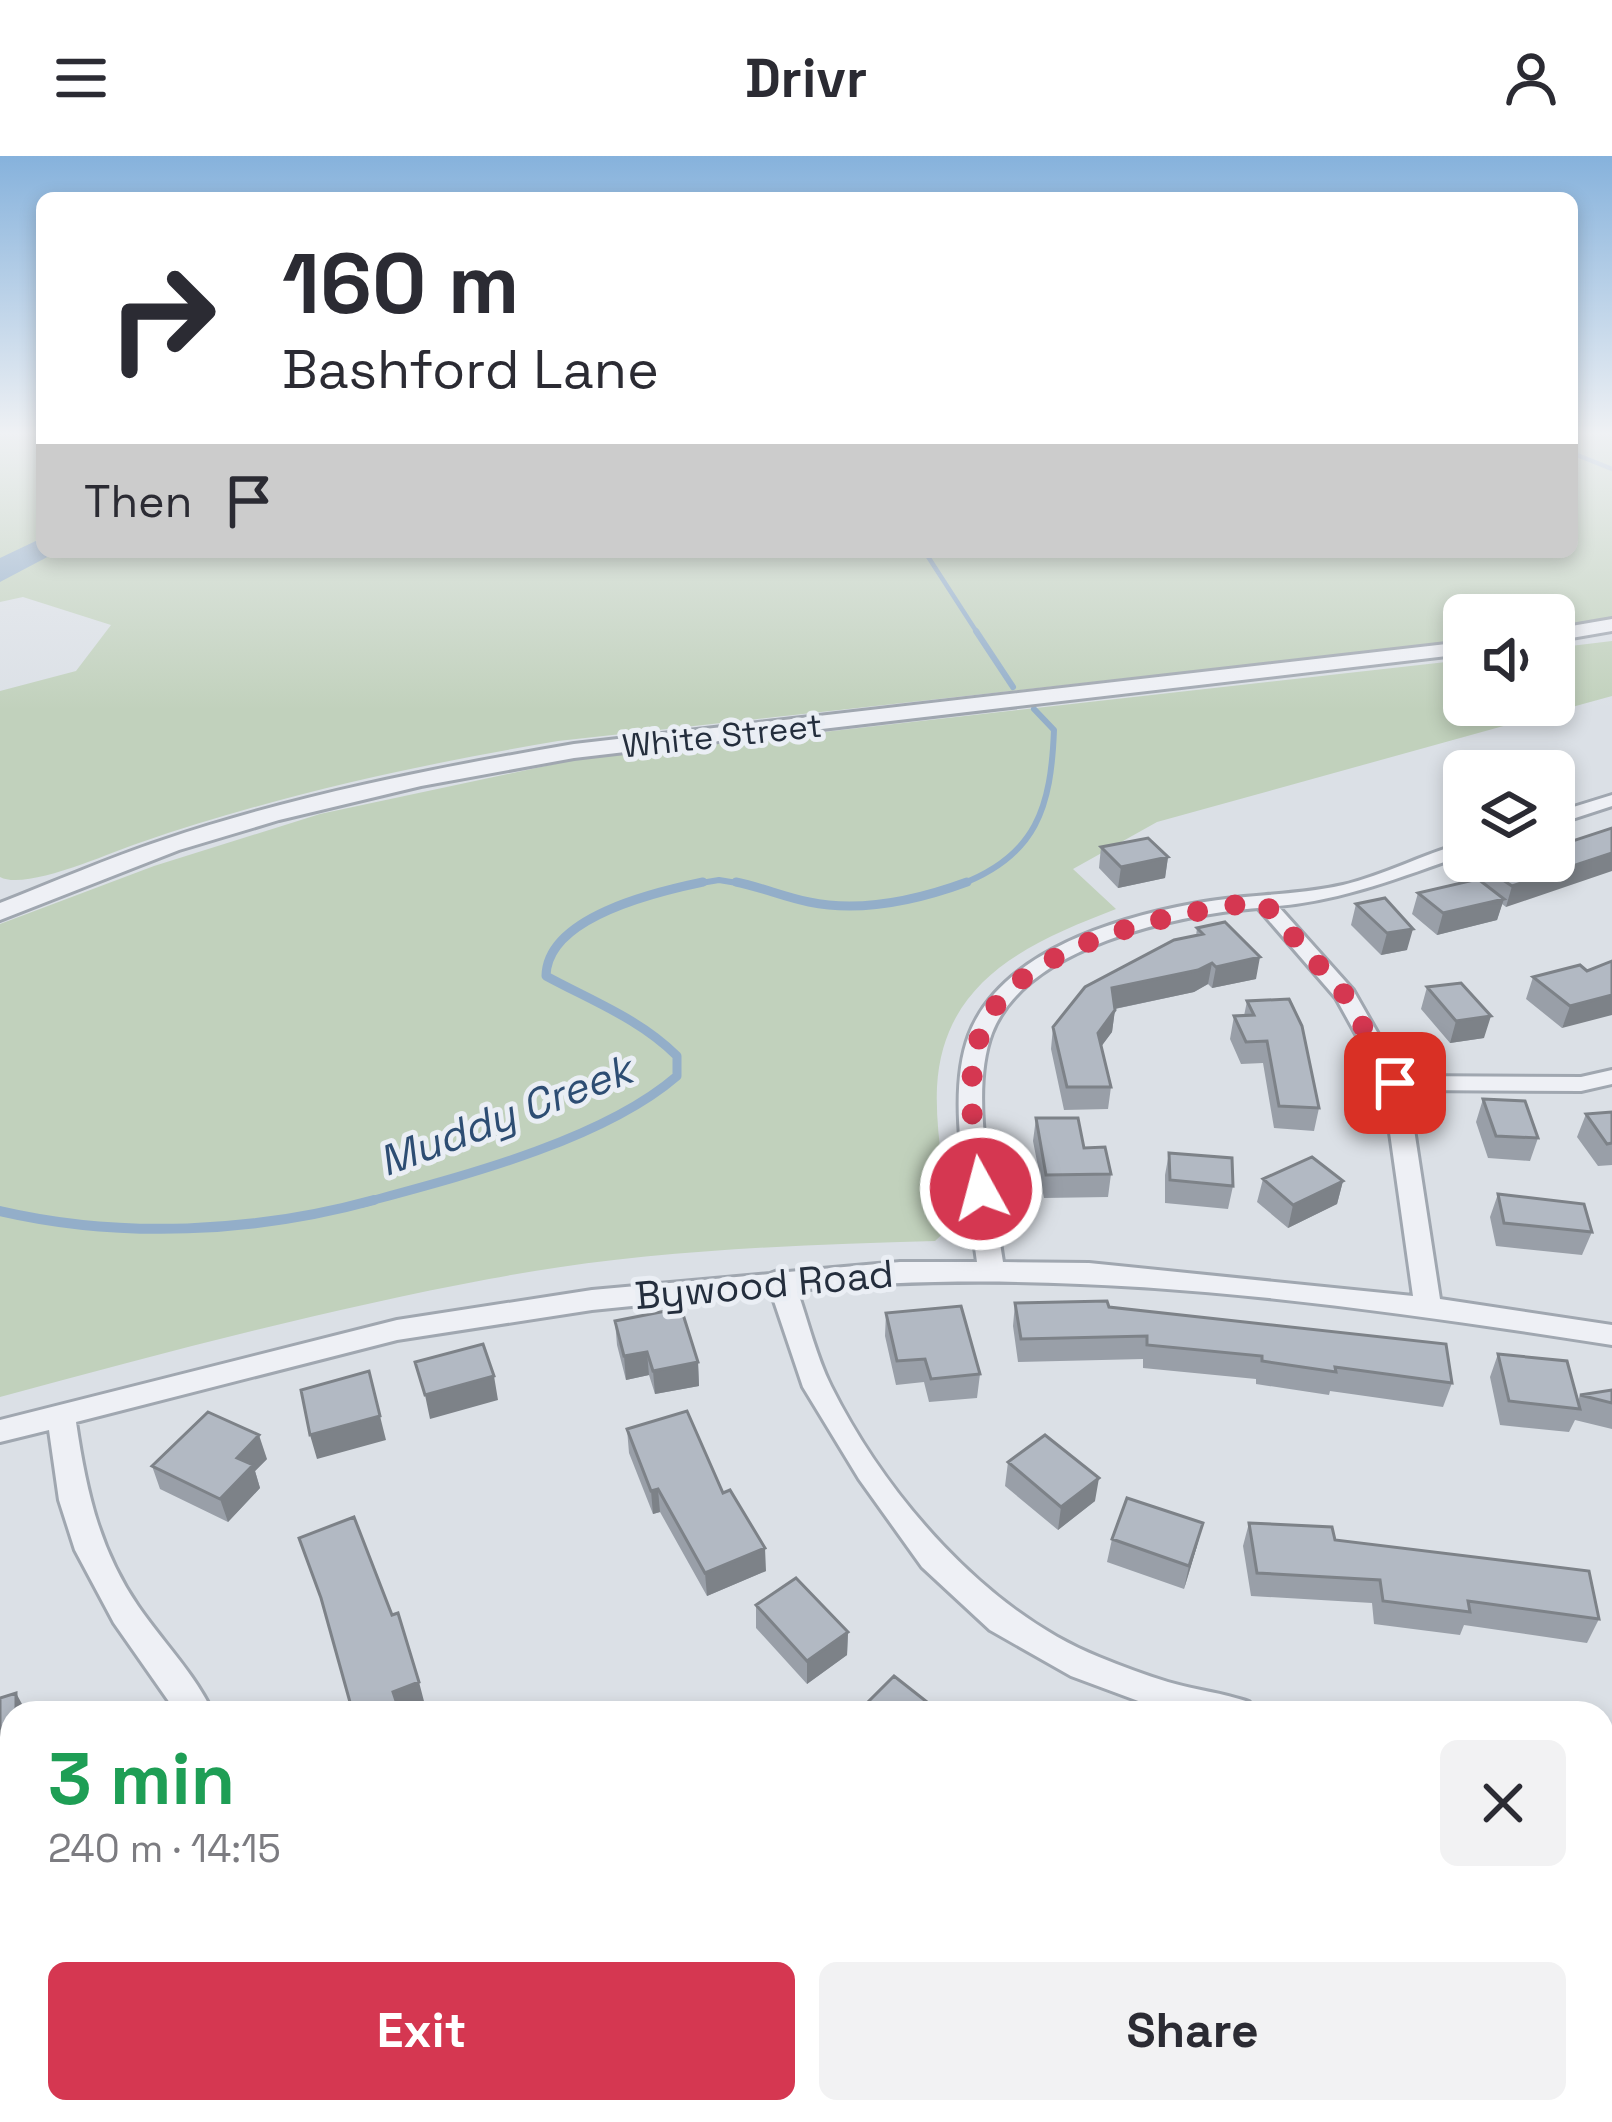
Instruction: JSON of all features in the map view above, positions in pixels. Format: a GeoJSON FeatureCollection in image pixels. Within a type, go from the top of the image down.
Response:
{"type":"FeatureCollection","features":[{"type":"Feature","properties":{"kind":"street"},"geometry":{"type":"LineString","coordinates":[[1575,632],[1612,626]]}},
{"type":"Feature","properties":{"kind":"street","name":"White Street"},"geometry":{"type":"LineString","coordinates":[[0,912],[170,846],[383,785],[472,768],[574,751],[1443,650]]}},
{"type":"Feature","properties":{"kind":"street"},"geometry":{"type":"LineString","coordinates":[[1575,812],[1612,800]]}},
{"type":"Feature","properties":{"kind":"street"},"geometry":{"type":"LineString","coordinates":[[992,1270],[971,1108],[981,1032],[1014,987],[1082,945],[1195,910],[1343,891],[1443,856]]}},
{"type":"Feature","properties":{"kind":"street"},"geometry":{"type":"LineString","coordinates":[[1262,901],[1345,995],[1395,1083],[1428,1307]]}},
{"type":"Feature","properties":{"kind":"street"},"geometry":{"type":"LineString","coordinates":[[1395,1083],[1581,1084],[1612,1077]]}},
{"type":"Feature","properties":{"kind":"street","name":"Bywood Road"},"geometry":{"type":"LineString","coordinates":[[0,1431],[397,1330],[592,1300],[780,1279],[992,1270],[1089,1272],[1428,1307],[1612,1335]]}},
{"type":"Feature","properties":{"kind":"street"},"geometry":{"type":"LineString","coordinates":[[780,1279],[817,1387],[869,1471],[933,1558],[1001,1620],[1083,1666],[1186,1701]]}},
{"type":"Feature","properties":{"kind":"street"},"geometry":{"type":"LineString","coordinates":[[61,1414],[70,1481],[89,1548],[115,1598],[188,1701]]}},
{"type":"Feature","properties":{"kind":"green space"},"geometry":{"type":"Polygon","coordinates":[[[0,527],[36,527],[36,558],[1578,558],[1578,527],[1612,527],[1612,621],[1575,627],[1575,594],[1443,594],[1443,643],[558,741],[294,796],[68,869],[12,880],[0,877],[0,691],[76,671],[111,625],[23,597],[0,602],[0,527]]]}},
{"type":"Feature","properties":{"kind":"green space"},"geometry":{"type":"Polygon","coordinates":[[[1612,641],[1612,696],[1575,706],[1575,645],[1612,641]]]}},
{"type":"Feature","properties":{"kind":"green space"},"geometry":{"type":"Polygon","coordinates":[[[1443,662],[1443,726],[1504,726],[1157,822],[1073,869],[1116,909],[1052,936],[996,971],[955,1019],[943,1050],[937,1104],[950,1227],[935,1241],[711,1251],[544,1269],[304,1318],[0,1397],[0,924],[154,866],[320,814],[574,760],[1443,662]]]}},
{"type":"Feature","properties":{"kind":"building"},"geometry":{"type":"Polygon","coordinates":[[[1612,828],[1612,853],[1575,865],[1575,840],[1612,828]]]}},
{"type":"Feature","properties":{"kind":"building"},"geometry":{"type":"Polygon","coordinates":[[[1148,838],[1168,857],[1121,867],[1101,847],[1148,838]]]}},
{"type":"Feature","properties":{"kind":"building"},"geometry":{"type":"Polygon","coordinates":[[[1482,882],[1504,899],[1443,913],[1418,893],[1482,882]]]}},
{"type":"Feature","properties":{"kind":"building"},"geometry":{"type":"Polygon","coordinates":[[[1385,898],[1413,929],[1387,933],[1356,904],[1385,898]]]}},
{"type":"Feature","properties":{"kind":"building"},"geometry":{"type":"Polygon","coordinates":[[[1225,922],[1260,957],[1216,967],[1212,963],[1112,988],[1115,1010],[1098,1033],[1111,1087],[1067,1087],[1053,1027],[1085,987],[1174,940],[1203,934],[1197,928],[1225,922]]]}},
{"type":"Feature","properties":{"kind":"building"},"geometry":{"type":"Polygon","coordinates":[[[1612,961],[1612,995],[1570,1006],[1533,977],[1580,965],[1587,971],[1612,961]]]}},
{"type":"Feature","properties":{"kind":"building"},"geometry":{"type":"Polygon","coordinates":[[[1461,983],[1491,1016],[1456,1021],[1427,987],[1461,983]]]}},
{"type":"Feature","properties":{"kind":"building"},"geometry":{"type":"Polygon","coordinates":[[[1289,999],[1302,1026],[1319,1108],[1279,1106],[1267,1041],[1246,1042],[1234,1016],[1254,1015],[1247,1001],[1289,999]]]}},
{"type":"Feature","properties":{"kind":"building"},"geometry":{"type":"Polygon","coordinates":[[[1483,1099],[1525,1101],[1538,1138],[1496,1136],[1483,1099]]]}},
{"type":"Feature","properties":{"kind":"building"},"geometry":{"type":"Polygon","coordinates":[[[1612,1112],[1612,1143],[1607,1144],[1586,1114],[1612,1112]]]}},
{"type":"Feature","properties":{"kind":"building"},"geometry":{"type":"Polygon","coordinates":[[[1036,1118],[1078,1118],[1084,1148],[1105,1147],[1111,1174],[1046,1175],[1036,1118]]]}},
{"type":"Feature","properties":{"kind":"building"},"geometry":{"type":"Polygon","coordinates":[[[1169,1153],[1232,1158],[1233,1186],[1170,1180],[1169,1153]]]}},
{"type":"Feature","properties":{"kind":"building"},"geometry":{"type":"Polygon","coordinates":[[[1312,1157],[1343,1181],[1293,1205],[1263,1179],[1312,1157]]]}},
{"type":"Feature","properties":{"kind":"building"},"geometry":{"type":"Polygon","coordinates":[[[1498,1194],[1584,1204],[1592,1232],[1504,1223],[1498,1194]]]}},
{"type":"Feature","properties":{"kind":"building"},"geometry":{"type":"Polygon","coordinates":[[[1107,1301],[1109,1307],[1446,1344],[1452,1383],[1147,1345],[1147,1336],[1021,1339],[1015,1303],[1107,1301]]]}},
{"type":"Feature","properties":{"kind":"building"},"geometry":{"type":"Polygon","coordinates":[[[961,1306],[980,1374],[931,1379],[925,1359],[897,1361],[886,1313],[961,1306]]]}},
{"type":"Feature","properties":{"kind":"building"},"geometry":{"type":"Polygon","coordinates":[[[681,1308],[698,1362],[653,1371],[647,1352],[624,1356],[615,1321],[681,1308]]]}},
{"type":"Feature","properties":{"kind":"building"},"geometry":{"type":"Polygon","coordinates":[[[483,1344],[494,1376],[425,1395],[415,1362],[483,1344]]]}},
{"type":"Feature","properties":{"kind":"building"},"geometry":{"type":"Polygon","coordinates":[[[1498,1354],[1567,1361],[1580,1409],[1509,1401],[1498,1354]]]}},
{"type":"Feature","properties":{"kind":"building"},"geometry":{"type":"Polygon","coordinates":[[[369,1371],[380,1416],[310,1435],[301,1390],[369,1371]]]}},
{"type":"Feature","properties":{"kind":"building"},"geometry":{"type":"Polygon","coordinates":[[[1612,1390],[1612,1403],[1580,1395],[1612,1390]]]}},
{"type":"Feature","properties":{"kind":"building"},"geometry":{"type":"Polygon","coordinates":[[[687,1411],[723,1493],[730,1490],[765,1548],[705,1573],[658,1489],[651,1491],[627,1429],[687,1411]]]}},
{"type":"Feature","properties":{"kind":"building"},"geometry":{"type":"Polygon","coordinates":[[[208,1412],[259,1435],[237,1458],[253,1465],[220,1499],[152,1466],[208,1412]]]}},
{"type":"Feature","properties":{"kind":"building"},"geometry":{"type":"Polygon","coordinates":[[[1045,1435],[1099,1478],[1061,1507],[1008,1462],[1045,1435]]]}},
{"type":"Feature","properties":{"kind":"building"},"geometry":{"type":"Polygon","coordinates":[[[1127,1498],[1203,1523],[1189,1566],[1112,1539],[1127,1498]]]}},
{"type":"Feature","properties":{"kind":"building"},"geometry":{"type":"Polygon","coordinates":[[[354,1517],[392,1615],[398,1613],[419,1682],[393,1692],[396,1701],[350,1701],[299,1538],[354,1517]]]}},
{"type":"Feature","properties":{"kind":"building"},"geometry":{"type":"Polygon","coordinates":[[[1249,1523],[1332,1527],[1335,1540],[1589,1571],[1599,1619],[1468,1601],[1470,1612],[1383,1601],[1380,1580],[1257,1573],[1249,1523]]]}},
{"type":"Feature","properties":{"kind":"building"},"geometry":{"type":"Polygon","coordinates":[[[796,1578],[848,1632],[807,1661],[756,1605],[796,1578]]]}},
{"type":"Feature","properties":{"kind":"building"},"geometry":{"type":"Polygon","coordinates":[[[894,1676],[926,1701],[869,1701],[894,1676]]]}},
{"type":"Feature","properties":{"kind":"waterway"},"geometry":{"type":"LineString","coordinates":[[0,572],[36,551]]}},
{"type":"Feature","properties":{"kind":"waterway","name":"Muddy Creek"},"geometry":{"type":"LineString","coordinates":[[929,558],[978,634]]}},
{"type":"Feature","properties":{"kind":"waterway","name":"Muddy Creek"},"geometry":{"type":"LineString","coordinates":[[976,631],[1013,687]]}},
{"type":"Feature","properties":{"kind":"waterway","name":"Muddy Creek"},"geometry":{"type":"LineString","coordinates":[[962,884],[1006,859],[1035,826],[1049,783],[1054,730],[1034,709]]}},
{"type":"Feature","properties":{"kind":"waterway","name":"Muddy Creek"},"geometry":{"type":"LineString","coordinates":[[694,884],[719,880],[744,884]]}},
{"type":"Feature","properties":{"kind":"waterway","name":"Muddy Creek"},"geometry":{"type":"LineString","coordinates":[[694,884],[703,882]]}},
{"type":"Feature","properties":{"kind":"waterway","name":"Muddy Creek"},"geometry":{"type":"LineString","coordinates":[[736,882],[744,884]]}},
{"type":"Feature","properties":{"kind":"waterway","name":"Muddy Creek"},"geometry":{"type":"LineString","coordinates":[[962,884],[967,882]]}},
{"type":"Feature","properties":{"kind":"waterway","name":"Muddy Creek"},"geometry":{"type":"LineString","coordinates":[[372,1200],[485,1169],[570,1138],[610,1120],[677,1076],[677,1056],[663,1043],[546,976],[551,955],[583,923],[632,901],[694,884]]}},
{"type":"Feature","properties":{"kind":"waterway","name":"Muddy Creek"},"geometry":{"type":"LineString","coordinates":[[689,885],[694,884]]}},
{"type":"Feature","properties":{"kind":"waterway","name":"Muddy Creek"},"geometry":{"type":"LineString","coordinates":[[744,884],[749,885]]}},
{"type":"Feature","properties":{"kind":"waterway","name":"Muddy Creek"},"geometry":{"type":"LineString","coordinates":[[744,884],[809,902],[849,906],[909,899],[962,884]]}},
{"type":"Feature","properties":{"kind":"waterway","name":"Muddy Creek"},"geometry":{"type":"LineString","coordinates":[[0,1211],[93,1226],[187,1228],[282,1220],[372,1200]]}},
{"type":"Feature","properties":{"kind":"waterway","name":"Muddy Creek"},"geometry":{"type":"LineString","coordinates":[[363,1203],[372,1200]]}},
{"type":"Feature","properties":{"kind":"route"},"geometry":{"type":"LineString","coordinates":[[981,1189],[971,1108],[981,1032],[1014,987],[1065,952],[1136,925],[1195,910],[1262,901],[1345,995],[1395,1083]]}}]}
